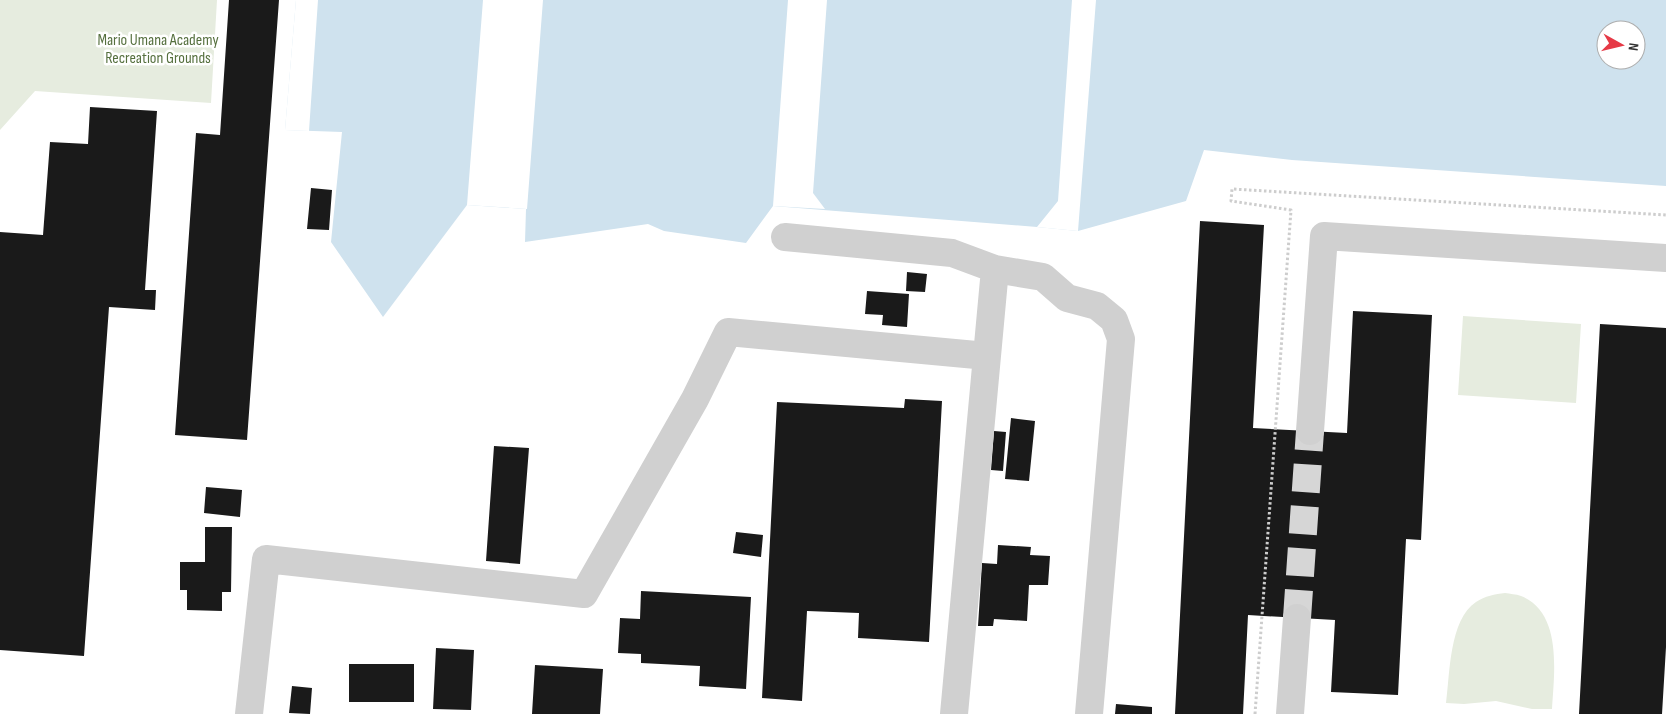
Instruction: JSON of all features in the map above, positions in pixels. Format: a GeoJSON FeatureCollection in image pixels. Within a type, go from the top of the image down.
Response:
{"type":"FeatureCollection","features":[{"type":"Feature","properties":{"kind":"lane"},"geometry":{"type":"LineString","coordinates":[[1310,431],[1324,236],[1666,258]]}},
{"type":"Feature","properties":{"kind":"lane"},"geometry":{"type":"LineString","coordinates":[[785,237],[952,253],[995,269],[1043,277],[1067,298],[1096,306],[1114,320],[1121,339],[1089,714]]}},
{"type":"Feature","properties":{"kind":"lane"},"geometry":{"type":"LineString","coordinates":[[954,714],[995,269]]}},
{"type":"Feature","properties":{"kind":"lane"},"geometry":{"type":"LineString","coordinates":[[249,714],[266,559],[584,594],[695,400],[728,332],[987,356]]}},
{"type":"Feature","properties":{"kind":"lane"},"geometry":{"type":"LineString","coordinates":[[1290,714],[1297,618]]}},
{"type":"Feature","properties":{"kind":"green space","name":"Mario Umana Academy Recreation Grounds"},"geometry":{"type":"Polygon","coordinates":[[[0,0],[217,0],[211,103],[35,91],[0,130],[0,0]]]}},
{"type":"Feature","properties":{"kind":"green space"},"geometry":{"type":"Polygon","coordinates":[[[1463,316],[1581,324],[1576,403],[1458,395],[1463,316]]]}},
{"type":"Feature","properties":{"kind":"green space"},"geometry":{"type":"Polygon","coordinates":[[[1505,593],[1521,596],[1534,604],[1544,616],[1550,630],[1554,662],[1552,709],[1532,709],[1496,701],[1464,704],[1446,703],[1452,648],[1460,621],[1467,610],[1476,602],[1483,598],[1505,593]]]}},
{"type":"Feature","properties":{"kind":"water"},"geometry":{"type":"Polygon","coordinates":[[[296,0],[1666,0],[1666,186],[1292,160],[1204,150],[1186,201],[1078,231],[773,206],[746,243],[664,231],[648,224],[525,242],[526,209],[467,205],[383,317],[331,242],[342,132],[285,130],[296,0]]]}},
{"type":"Feature","properties":{"kind":"pier"},"geometry":{"type":"Polygon","coordinates":[[[296,0],[318,0],[309,131],[285,130],[296,0]]]}},
{"type":"Feature","properties":{"kind":"pier"},"geometry":{"type":"Polygon","coordinates":[[[483,0],[543,0],[527,209],[467,205],[483,0]]]}},
{"type":"Feature","properties":{"kind":"pier"},"geometry":{"type":"Polygon","coordinates":[[[788,0],[827,0],[813,193],[825,209],[773,206],[788,0]]]}},
{"type":"Feature","properties":{"kind":"pier"},"geometry":{"type":"Polygon","coordinates":[[[1072,0],[1096,0],[1078,231],[1037,227],[1058,201],[1072,0]]]}},
{"type":"Feature","properties":{"kind":"building"},"geometry":{"type":"Polygon","coordinates":[[[229,0],[279,0],[247,440],[175,435],[196,133],[220,135],[229,0]]]}},
{"type":"Feature","properties":{"kind":"building"},"geometry":{"type":"Polygon","coordinates":[[[90,107],[157,111],[145,290],[156,290],[155,310],[109,307],[84,656],[0,650],[0,232],[43,235],[50,142],[88,144],[90,107]]]}},
{"type":"Feature","properties":{"kind":"building"},"geometry":{"type":"Polygon","coordinates":[[[311,188],[332,190],[329,230],[307,229],[311,188]]]}},
{"type":"Feature","properties":{"kind":"building"},"geometry":{"type":"Polygon","coordinates":[[[1200,221],[1264,225],[1253,428],[1347,433],[1353,311],[1432,315],[1421,540],[1406,539],[1398,695],[1331,692],[1335,620],[1248,615],[1243,714],[1175,714],[1200,221]]]}},
{"type":"Feature","properties":{"kind":"building"},"geometry":{"type":"Polygon","coordinates":[[[907,272],[927,274],[925,292],[906,291],[907,272]]]}},
{"type":"Feature","properties":{"kind":"building"},"geometry":{"type":"Polygon","coordinates":[[[867,291],[909,294],[907,327],[882,325],[883,315],[865,314],[867,291]]]}},
{"type":"Feature","properties":{"kind":"building"},"geometry":{"type":"Polygon","coordinates":[[[1600,324],[1666,328],[1666,647],[1662,714],[1579,714],[1600,324]]]}},
{"type":"Feature","properties":{"kind":"building"},"geometry":{"type":"Polygon","coordinates":[[[905,399],[942,401],[929,642],[858,638],[859,613],[807,611],[802,701],[762,698],[777,402],[904,408],[905,399]]]}},
{"type":"Feature","properties":{"kind":"building"},"geometry":{"type":"Polygon","coordinates":[[[1011,418],[1035,421],[1029,481],[1005,479],[1011,418]]]}},
{"type":"Feature","properties":{"kind":"building"},"geometry":{"type":"Polygon","coordinates":[[[994,431],[1006,432],[1003,471],[991,470],[994,431]]]}},
{"type":"Feature","properties":{"kind":"building"},"geometry":{"type":"Polygon","coordinates":[[[494,446],[529,448],[520,564],[486,561],[494,446]]]}},
{"type":"Feature","properties":{"kind":"building"},"geometry":{"type":"Polygon","coordinates":[[[206,487],[242,490],[240,517],[204,513],[206,487]]]}},
{"type":"Feature","properties":{"kind":"building"},"geometry":{"type":"Polygon","coordinates":[[[205,527],[232,527],[231,592],[222,592],[222,611],[187,610],[187,590],[180,590],[180,562],[205,562],[205,527]]]}},
{"type":"Feature","properties":{"kind":"building"},"geometry":{"type":"Polygon","coordinates":[[[736,532],[763,535],[761,557],[733,553],[736,532]]]}},
{"type":"Feature","properties":{"kind":"building"},"geometry":{"type":"Polygon","coordinates":[[[998,545],[1031,547],[1030,555],[1050,556],[1048,585],[1029,585],[1027,621],[994,619],[993,626],[978,626],[982,563],[997,564],[998,545]]]}},
{"type":"Feature","properties":{"kind":"building"},"geometry":{"type":"Polygon","coordinates":[[[641,591],[751,597],[746,689],[699,686],[700,666],[641,663],[641,654],[618,653],[620,618],[640,619],[641,591]]]}},
{"type":"Feature","properties":{"kind":"building"},"geometry":{"type":"Polygon","coordinates":[[[436,648],[474,650],[471,710],[433,709],[436,648]]]}},
{"type":"Feature","properties":{"kind":"building"},"geometry":{"type":"Polygon","coordinates":[[[349,664],[414,664],[414,702],[349,702],[349,664]]]}},
{"type":"Feature","properties":{"kind":"building"},"geometry":{"type":"Polygon","coordinates":[[[535,665],[603,669],[600,714],[532,714],[535,665]]]}},
{"type":"Feature","properties":{"kind":"building"},"geometry":{"type":"Polygon","coordinates":[[[292,686],[312,688],[310,714],[289,713],[292,686]]]}},
{"type":"Feature","properties":{"kind":"building"},"geometry":{"type":"Polygon","coordinates":[[[1116,704],[1152,707],[1152,714],[1115,714],[1116,704]]]}},
{"type":"Feature","properties":{"kind":"tunnel"},"geometry":{"type":"LineString","coordinates":[[1297,618],[1310,431]]}}]}
